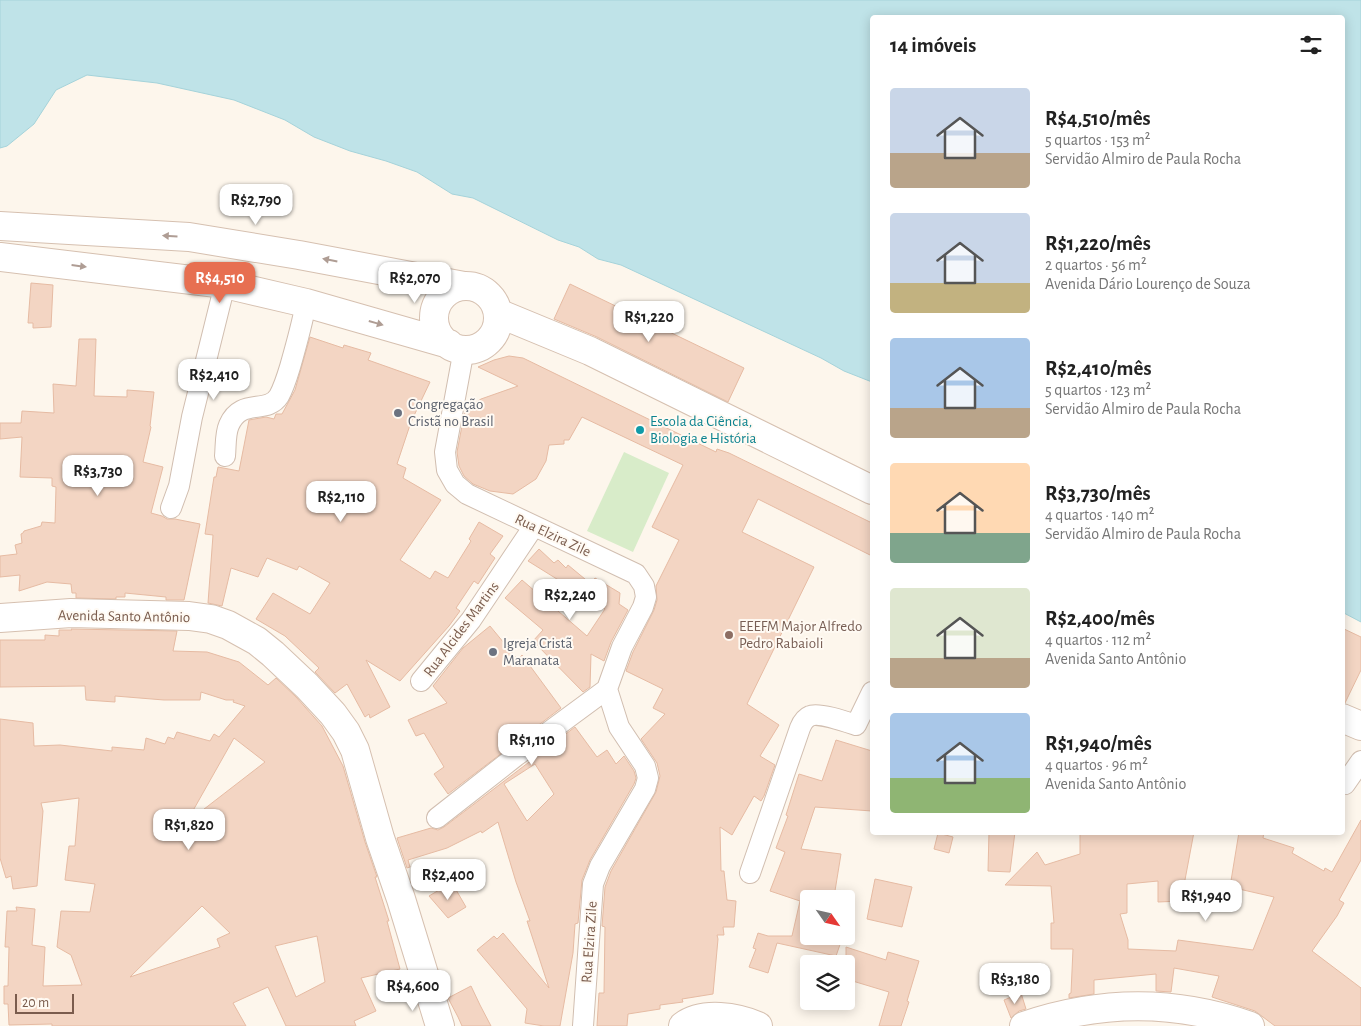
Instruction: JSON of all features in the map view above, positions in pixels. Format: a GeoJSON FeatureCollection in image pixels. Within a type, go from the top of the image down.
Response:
{"type":"FeatureCollection","features":[{"type":"Feature","properties":{"kind":"street"},"geometry":{"type":"LineString","coordinates":[[0,226],[189,237],[299,254],[478,288],[486,292],[495,304],[498,313],[497,327],[490,339],[478,347],[456,347],[306,303],[225,284],[12,259],[29,228]]}},
{"type":"Feature","properties":{"kind":"street"},"geometry":{"type":"LineString","coordinates":[[171,508],[179,486],[192,418],[225,284]]}},
{"type":"Feature","properties":{"kind":"street"},"geometry":{"type":"LineString","coordinates":[[456,347],[444,340],[436,329],[434,316],[438,303],[446,293],[464,286]]}},
{"type":"Feature","properties":{"kind":"street"},"geometry":{"type":"LineString","coordinates":[[225,456],[228,427],[234,417],[244,408],[269,405],[278,398],[284,386],[298,340],[306,303]]}},
{"type":"Feature","properties":{"kind":"street"},"geometry":{"type":"LineString","coordinates":[[498,313],[590,352],[870,489]]}},
{"type":"Feature","properties":{"kind":"street","name":"Rua Elzira Zile"},"geometry":{"type":"LineString","coordinates":[[456,347],[445,452],[447,470],[455,484],[467,494],[636,574],[644,586],[646,597],[643,608],[622,647],[608,689],[619,727],[645,766],[648,778],[640,799],[600,866],[594,884],[583,1026]]}},
{"type":"Feature","properties":{"kind":"street","name":"Rua Alcides Martins"},"geometry":{"type":"LineString","coordinates":[[421,681],[471,620],[534,526]]}},
{"type":"Feature","properties":{"kind":"street","name":"Avenida Santo Antônio"},"geometry":{"type":"LineString","coordinates":[[0,618],[80,613],[155,614],[211,619],[228,625],[257,641],[279,659],[333,714],[346,732],[354,750],[440,1026]]}},
{"type":"Feature","properties":{"kind":"street"},"geometry":{"type":"LineString","coordinates":[[437,818],[516,756],[608,689]]}},
{"type":"Feature","properties":{"kind":"street"},"geometry":{"type":"LineString","coordinates":[[750,873],[773,801],[805,719],[814,715],[843,720],[864,728],[870,701]]}},
{"type":"Feature","properties":{"kind":"street"},"geometry":{"type":"LineString","coordinates":[[1345,719],[1361,726]]}},
{"type":"Feature","properties":{"kind":"street"},"geometry":{"type":"LineString","coordinates":[[1345,784],[1361,761]]}},
{"type":"Feature","properties":{"kind":"street"},"geometry":{"type":"LineString","coordinates":[[1024,1026],[1052,1016],[1077,1011],[1140,1005],[1176,1008],[1236,1021],[1250,1026]]}},
{"type":"Feature","properties":{"kind":"street"},"geometry":{"type":"LineString","coordinates":[[683,1026],[704,1018],[722,1016],[739,1019],[758,1026]]}},
{"type":"Feature","properties":{"kind":"green space"},"geometry":{"type":"Polygon","coordinates":[[[624,452],[669,473],[633,552],[587,531],[624,452]]]}},
{"type":"Feature","properties":{"kind":"water"},"geometry":{"type":"Polygon","coordinates":[[[0,0],[1361,0],[1361,622],[1345,614],[1345,15],[870,15],[870,381],[844,371],[821,358],[621,265],[598,259],[579,247],[558,240],[473,198],[452,194],[417,172],[350,151],[314,137],[285,120],[234,100],[157,83],[87,75],[56,90],[34,124],[7,146],[0,148],[0,0]]]}},
{"type":"Feature","properties":{"kind":"building"},"geometry":{"type":"Polygon","coordinates":[[[31,283],[53,285],[51,327],[33,328],[33,323],[28,323],[31,283]]]}},
{"type":"Feature","properties":{"kind":"building"},"geometry":{"type":"Polygon","coordinates":[[[570,284],[744,368],[728,402],[597,337],[554,319],[570,284]]]}},
{"type":"Feature","properties":{"kind":"building"},"geometry":{"type":"Polygon","coordinates":[[[310,337],[343,348],[344,345],[371,353],[368,360],[430,382],[411,422],[397,464],[406,468],[403,478],[441,500],[400,560],[430,579],[435,571],[448,578],[471,541],[469,539],[479,522],[503,536],[490,554],[495,558],[478,584],[474,581],[456,608],[460,611],[400,681],[366,660],[390,707],[370,718],[369,714],[365,717],[347,684],[335,693],[315,672],[319,668],[285,636],[256,619],[273,593],[310,614],[330,583],[299,566],[297,570],[267,558],[258,577],[231,568],[222,606],[208,603],[213,535],[205,534],[214,477],[216,477],[218,467],[239,471],[249,420],[266,417],[274,419],[276,414],[282,414],[295,390],[310,337]]]}},
{"type":"Feature","properties":{"kind":"building"},"geometry":{"type":"Polygon","coordinates":[[[79,339],[96,339],[94,396],[127,397],[127,390],[154,392],[151,427],[143,462],[163,467],[151,513],[167,519],[200,524],[184,600],[166,600],[166,597],[125,593],[125,597],[116,597],[116,599],[76,598],[76,593],[72,593],[71,584],[47,582],[19,591],[20,575],[0,577],[0,556],[17,554],[15,545],[22,543],[21,534],[24,531],[41,526],[42,522],[55,523],[56,487],[52,486],[52,478],[20,477],[22,437],[0,439],[0,423],[21,423],[22,411],[54,413],[53,384],[76,386],[79,339]]]}},
{"type":"Feature","properties":{"kind":"building"},"geometry":{"type":"Polygon","coordinates":[[[509,356],[523,358],[716,452],[717,449],[729,453],[870,522],[870,555],[758,499],[742,532],[814,567],[747,704],[779,725],[760,756],[775,765],[761,801],[754,796],[732,835],[720,827],[721,871],[724,871],[727,900],[736,901],[734,927],[723,927],[724,935],[717,935],[713,994],[682,999],[683,1002],[660,1005],[660,1009],[628,1014],[627,1026],[597,1026],[599,993],[604,993],[605,927],[602,926],[605,887],[611,871],[656,792],[660,776],[657,763],[641,739],[665,714],[653,708],[663,689],[626,671],[633,652],[654,610],[657,600],[656,586],[679,540],[652,527],[683,465],[582,417],[569,440],[564,440],[564,444],[549,445],[546,461],[536,479],[513,494],[490,491],[473,484],[464,476],[459,466],[457,452],[465,410],[481,399],[518,386],[478,367],[509,356]]]}},
{"type":"Feature","properties":{"kind":"building"},"geometry":{"type":"Polygon","coordinates":[[[539,549],[554,563],[558,560],[566,568],[568,565],[591,584],[595,578],[620,593],[619,604],[628,610],[611,642],[604,661],[591,654],[590,687],[583,692],[533,641],[543,630],[505,598],[522,580],[587,636],[605,609],[528,561],[539,549]]]}},
{"type":"Feature","properties":{"kind":"building"},"geometry":{"type":"Polygon","coordinates":[[[490,626],[518,660],[522,655],[561,708],[448,794],[434,774],[444,767],[424,733],[416,736],[408,720],[447,703],[433,686],[463,648],[490,626]]]}},
{"type":"Feature","properties":{"kind":"building"},"geometry":{"type":"Polygon","coordinates":[[[1345,629],[1361,637],[1361,670],[1345,703],[1345,629]]]}},
{"type":"Feature","properties":{"kind":"building"},"geometry":{"type":"Polygon","coordinates":[[[59,630],[177,631],[173,651],[207,652],[239,662],[268,685],[276,678],[322,726],[343,766],[377,877],[375,877],[389,921],[387,921],[400,969],[361,978],[376,1011],[354,1021],[356,1026],[286,1026],[268,987],[233,1003],[246,1026],[9,1025],[8,1004],[4,1004],[4,986],[8,986],[9,947],[5,947],[7,911],[17,911],[16,907],[35,909],[32,945],[45,947],[43,986],[82,985],[71,955],[57,947],[61,911],[90,912],[95,884],[65,880],[69,846],[75,846],[79,798],[41,803],[43,811],[37,886],[13,889],[11,876],[6,878],[0,858],[0,719],[33,723],[34,746],[60,745],[112,751],[112,747],[144,750],[146,738],[165,744],[168,737],[174,739],[177,732],[210,741],[214,734],[219,737],[245,706],[233,702],[234,700],[226,700],[201,692],[200,700],[164,700],[115,696],[115,702],[86,700],[85,686],[0,687],[0,640],[45,640],[45,635],[59,636],[59,630]],[[234,738],[186,823],[265,762],[234,738]],[[202,906],[130,977],[220,947],[217,939],[230,933],[202,906]],[[317,936],[275,946],[296,997],[325,982],[317,936]]]}},
{"type":"Feature","properties":{"kind":"building"},"geometry":{"type":"Polygon","coordinates":[[[575,727],[597,757],[607,750],[616,764],[624,756],[634,771],[636,778],[634,784],[590,860],[582,880],[578,923],[575,924],[573,953],[560,1026],[525,1023],[527,1009],[477,950],[494,936],[497,939],[503,933],[549,988],[527,921],[530,921],[498,822],[482,833],[481,831],[447,848],[408,860],[410,867],[407,868],[397,838],[431,828],[438,830],[575,727]],[[535,764],[504,784],[527,821],[554,794],[535,764]]]}},
{"type":"Feature","properties":{"kind":"building"},"geometry":{"type":"Polygon","coordinates":[[[836,740],[870,750],[870,811],[815,807],[801,849],[841,854],[835,890],[800,890],[800,901],[770,891],[785,852],[776,848],[788,816],[786,815],[799,774],[822,781],[836,740]]]}},
{"type":"Feature","properties":{"kind":"building"},"geometry":{"type":"Polygon","coordinates":[[[1361,820],[1361,860],[1339,900],[1344,903],[1337,916],[1312,951],[1361,988],[1361,1026],[1275,1026],[1255,1011],[1212,997],[1219,976],[1174,968],[1171,992],[1156,991],[1156,974],[1094,980],[1094,994],[1069,998],[1071,993],[1073,949],[1051,949],[1051,923],[1054,923],[1051,886],[1005,885],[1037,852],[1045,865],[1080,854],[1080,835],[1193,835],[1181,901],[1158,902],[1158,881],[1127,884],[1127,913],[1120,914],[1128,940],[1128,949],[1176,951],[1178,940],[1253,950],[1274,897],[1230,887],[1239,835],[1264,835],[1263,838],[1294,848],[1292,853],[1324,871],[1325,868],[1332,872],[1361,820]]]}},
{"type":"Feature","properties":{"kind":"building"},"geometry":{"type":"Polygon","coordinates":[[[938,835],[953,837],[949,853],[934,849],[938,835]]]}},
{"type":"Feature","properties":{"kind":"building"},"geometry":{"type":"Polygon","coordinates":[[[989,835],[1015,835],[1010,872],[988,871],[989,835]]]}},
{"type":"Feature","properties":{"kind":"building"},"geometry":{"type":"Polygon","coordinates":[[[875,879],[912,887],[902,927],[867,919],[875,879]]]}},
{"type":"Feature","properties":{"kind":"building"},"geometry":{"type":"Polygon","coordinates":[[[446,886],[449,892],[455,888],[466,907],[448,918],[429,896],[446,886]]]}},
{"type":"Feature","properties":{"kind":"building"},"geometry":{"type":"Polygon","coordinates":[[[800,901],[800,945],[840,945],[836,955],[831,955],[777,943],[768,973],[749,967],[756,949],[753,948],[758,933],[768,936],[792,936],[800,901]]]}},
{"type":"Feature","properties":{"kind":"building"},"geometry":{"type":"Polygon","coordinates":[[[846,947],[886,960],[888,952],[919,961],[901,1026],[879,1026],[889,992],[855,982],[855,955],[846,955],[846,947]]]}},
{"type":"Feature","properties":{"kind":"building"},"geometry":{"type":"Polygon","coordinates":[[[471,986],[491,1026],[462,1026],[448,998],[471,986]]]}},
{"type":"Feature","properties":{"kind":"building"},"geometry":{"type":"Polygon","coordinates":[[[1021,993],[1026,1009],[1019,1011],[1011,1018],[1004,1000],[1021,993]]]}},
{"type":"Feature","properties":{"kind":"place","name":"Congregação Cristã no Brasil"},"geometry":{"type":"Point","coordinates":[398,413]}},
{"type":"Feature","properties":{"kind":"place","name":"Escola da Ciência, Biologia e História"},"geometry":{"type":"Point","coordinates":[640,430]}},
{"type":"Feature","properties":{"kind":"place","name":"EEEFM Major Alfredo Pedro Rabaioli"},"geometry":{"type":"Point","coordinates":[729,635]}},
{"type":"Feature","properties":{"kind":"place","name":"Igreja Cristã Maranata"},"geometry":{"type":"Point","coordinates":[493,652]}}]}
